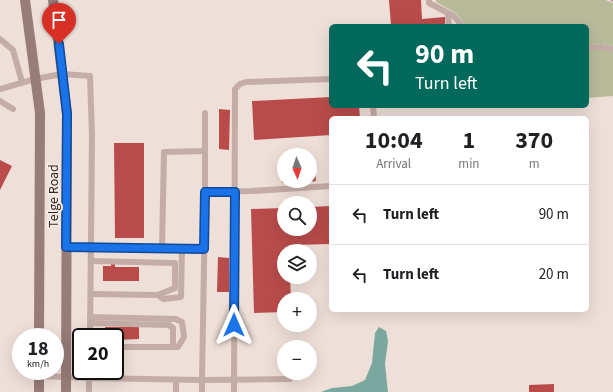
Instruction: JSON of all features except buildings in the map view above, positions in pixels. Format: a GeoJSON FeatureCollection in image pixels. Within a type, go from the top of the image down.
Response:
{"type":"FeatureCollection","features":[{"type":"Feature","properties":{"kind":"main road","name":"Telge Road"},"geometry":{"type":"LineString","coordinates":[[25,0],[40,113],[39,328]]}},
{"type":"Feature","properties":{"kind":"main road","name":"Telge Road"},"geometry":{"type":"LineString","coordinates":[[53,0],[67,114],[66,392]]}},
{"type":"Feature","properties":{"kind":"main road"},"geometry":{"type":"LineString","coordinates":[[39,380],[39,392]]}},
{"type":"Feature","properties":{"kind":"lane"},"geometry":{"type":"LineString","coordinates":[[429,0],[429,3],[454,16],[460,24]]}},
{"type":"Feature","properties":{"kind":"lane"},"geometry":{"type":"LineString","coordinates":[[448,13],[449,24]]}},
{"type":"Feature","properties":{"kind":"lane"},"geometry":{"type":"LineString","coordinates":[[0,39],[13,50],[22,82]]}},
{"type":"Feature","properties":{"kind":"lane"},"geometry":{"type":"LineString","coordinates":[[589,48],[600,47],[613,49]]}},
{"type":"Feature","properties":{"kind":"lane"},"geometry":{"type":"LineString","coordinates":[[0,89],[22,82],[62,74],[90,76],[92,136],[90,328]]}},
{"type":"Feature","properties":{"kind":"lane"},"geometry":{"type":"LineString","coordinates":[[234,392],[235,89],[240,84],[246,82],[329,78]]}},
{"type":"Feature","properties":{"kind":"lane"},"geometry":{"type":"LineString","coordinates":[[0,101],[13,109]]}},
{"type":"Feature","properties":{"kind":"lane"},"geometry":{"type":"LineString","coordinates":[[202,392],[205,113]]}},
{"type":"Feature","properties":{"kind":"lane"},"geometry":{"type":"LineString","coordinates":[[162,248],[164,152],[205,151]]}},
{"type":"Feature","properties":{"kind":"lane"},"geometry":{"type":"LineString","coordinates":[[205,192],[235,192],[329,186]]}},
{"type":"Feature","properties":{"kind":"lane"},"geometry":{"type":"LineString","coordinates":[[66,247],[204,249]]}},
{"type":"Feature","properties":{"kind":"lane"},"geometry":{"type":"LineString","coordinates":[[158,295],[163,299],[181,297],[182,249]]}},
{"type":"Feature","properties":{"kind":"lane"},"geometry":{"type":"LineString","coordinates":[[90,294],[158,295],[175,288],[175,263],[91,261]]}},
{"type":"Feature","properties":{"kind":"lane"},"geometry":{"type":"LineString","coordinates":[[90,320],[176,319],[182,322],[184,337],[175,347],[124,347]]}},
{"type":"Feature","properties":{"kind":"lane"},"geometry":{"type":"LineString","coordinates":[[90,320],[169,325],[173,328],[175,347]]}},
{"type":"Feature","properties":{"kind":"lane"},"geometry":{"type":"LineString","coordinates":[[66,377],[72,377]]}},
{"type":"Feature","properties":{"kind":"lane"},"geometry":{"type":"LineString","coordinates":[[124,379],[277,380]]}},
{"type":"Feature","properties":{"kind":"lane"},"geometry":{"type":"LineString","coordinates":[[89,380],[89,392]]}},
{"type":"Feature","properties":{"kind":"lane"},"geometry":{"type":"LineString","coordinates":[[176,380],[176,392]]}},
{"type":"Feature","properties":{"kind":"green space"},"geometry":{"type":"Polygon","coordinates":[[[436,0],[606,0],[613,3],[613,46],[600,44],[589,45],[589,24],[464,24],[456,13],[436,2],[436,0]]]}},
{"type":"Feature","properties":{"kind":"green space"},"geometry":{"type":"Polygon","coordinates":[[[589,50],[613,52],[613,96],[589,98],[589,50]]]}},
{"type":"Feature","properties":{"kind":"water"},"geometry":{"type":"Polygon","coordinates":[[[379,327],[386,331],[388,341],[385,364],[388,392],[321,392],[332,388],[352,386],[365,380],[372,363],[375,333],[379,327]]]}},
{"type":"Feature","properties":{"kind":"route"},"geometry":{"type":"LineString","coordinates":[[59,44],[67,114],[66,247],[204,249],[205,192],[235,192],[234,325]]}}]}
